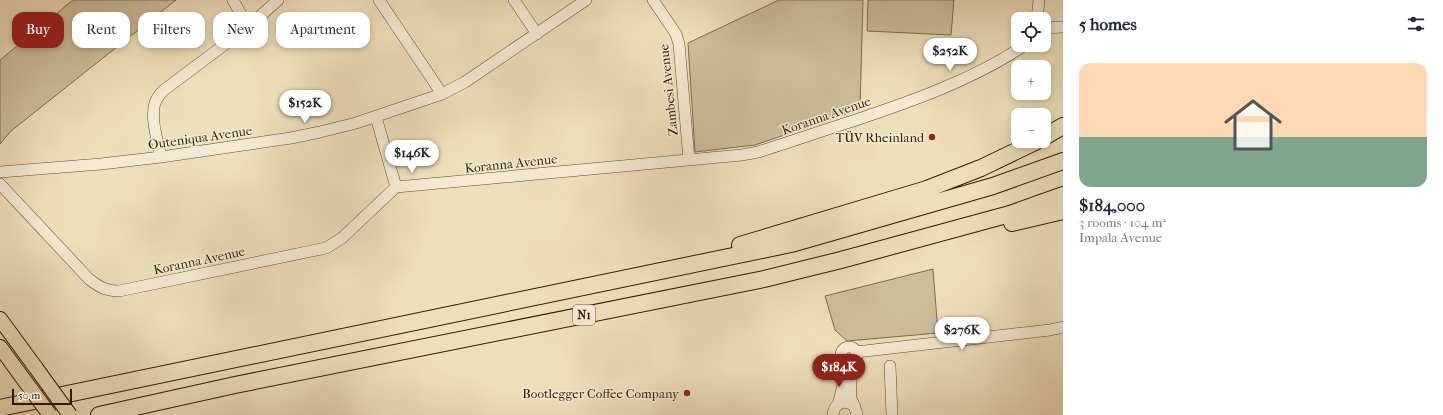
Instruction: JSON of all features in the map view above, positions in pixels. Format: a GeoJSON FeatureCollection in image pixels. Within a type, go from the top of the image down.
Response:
{"type":"FeatureCollection","features":[{"type":"Feature","properties":{"kind":"highway"},"geometry":{"type":"LineString","coordinates":[[1051,133],[1063,126]]}},
{"type":"Feature","properties":{"kind":"highway"},"geometry":{"type":"LineString","coordinates":[[633,276],[927,189],[982,168],[1023,148]]}},
{"type":"Feature","properties":{"kind":"highway","name":"N1"},"geometry":{"type":"LineString","coordinates":[[0,408],[791,244],[993,186],[1063,161]]}},
{"type":"Feature","properties":{"kind":"highway","name":"N1"},"geometry":{"type":"LineString","coordinates":[[99,415],[251,382],[764,279],[841,260],[1010,214],[1063,195]]}},
{"type":"Feature","properties":{"kind":"highway"},"geometry":{"type":"LineString","coordinates":[[841,260],[888,254],[1063,211]]}},
{"type":"Feature","properties":{"kind":"main road"},"geometry":{"type":"LineString","coordinates":[[0,319],[70,415]]}},
{"type":"Feature","properties":{"kind":"main road"},"geometry":{"type":"LineString","coordinates":[[0,347],[50,415]]}},
{"type":"Feature","properties":{"kind":"street"},"geometry":{"type":"LineString","coordinates":[[233,0],[240,12]]}},
{"type":"Feature","properties":{"kind":"street"},"geometry":{"type":"LineString","coordinates":[[265,12],[278,0]]}},
{"type":"Feature","properties":{"kind":"street"},"geometry":{"type":"LineString","coordinates":[[379,0],[442,94]]}},
{"type":"Feature","properties":{"kind":"street"},"geometry":{"type":"LineString","coordinates":[[514,0],[536,34]]}},
{"type":"Feature","properties":{"kind":"street","name":"Outeniqua Avenue"},"geometry":{"type":"LineString","coordinates":[[0,172],[102,164],[161,157],[313,134],[376,117],[442,94],[466,82],[586,0]]}},
{"type":"Feature","properties":{"kind":"street","name":"Zambesi Avenue"},"geometry":{"type":"LineString","coordinates":[[653,0],[676,34],[679,44],[689,160]]}},
{"type":"Feature","properties":{"kind":"street"},"geometry":{"type":"LineString","coordinates":[[1038,12],[1039,0]]}},
{"type":"Feature","properties":{"kind":"street"},"geometry":{"type":"LineString","coordinates":[[1051,28],[1063,27]]}},
{"type":"Feature","properties":{"kind":"street"},"geometry":{"type":"LineString","coordinates":[[161,157],[153,114],[154,104],[164,90],[220,48]]}},
{"type":"Feature","properties":{"kind":"street","name":"Koranna Avenue"},"geometry":{"type":"LineString","coordinates":[[0,184],[89,279],[100,287],[110,291],[136,288],[326,248],[342,238],[396,187],[480,181],[742,155],[758,152],[882,111],[946,87],[989,66],[1013,52]]}},
{"type":"Feature","properties":{"kind":"street"},"geometry":{"type":"LineString","coordinates":[[376,117],[396,187]]}},
{"type":"Feature","properties":{"kind":"street"},"geometry":{"type":"LineString","coordinates":[[856,411],[851,399],[847,362],[840,355],[844,349],[849,347],[856,352],[1050,330],[1063,327]]}},
{"type":"Feature","properties":{"kind":"street"},"geometry":{"type":"LineString","coordinates":[[833,415],[835,408],[838,405],[847,362]]}},
{"type":"Feature","properties":{"kind":"street"},"geometry":{"type":"LineString","coordinates":[[890,366],[892,415]]}},
{"type":"Feature","properties":{"kind":"street"},"geometry":{"type":"LineString","coordinates":[[838,405],[845,402],[856,411]]}},
{"type":"Feature","properties":{"kind":"shaded area"},"geometry":{"type":"Polygon","coordinates":[[[73,0],[176,0],[161,12],[138,12],[138,30],[130,37],[130,12],[72,12],[72,48],[116,48],[11,131],[0,144],[0,60],[15,48],[64,48],[64,12],[58,12],[73,0]]]}},
{"type":"Feature","properties":{"kind":"shaded area"},"geometry":{"type":"Polygon","coordinates":[[[779,0],[863,0],[860,109],[755,145],[695,152],[688,43],[779,0]]]}},
{"type":"Feature","properties":{"kind":"shaded area"},"geometry":{"type":"Polygon","coordinates":[[[868,0],[954,0],[951,35],[867,31],[868,0]]]}},
{"type":"Feature","properties":{"kind":"shaded area"},"geometry":{"type":"Polygon","coordinates":[[[933,269],[938,333],[847,341],[835,330],[825,296],[933,269]]]}},
{"type":"Feature","properties":{"kind":"place","name":"TÜV Rheinland"},"geometry":{"type":"Point","coordinates":[932,137]}},
{"type":"Feature","properties":{"kind":"place","name":"Bootlegger Coffee Company"},"geometry":{"type":"Point","coordinates":[687,393]}}]}
